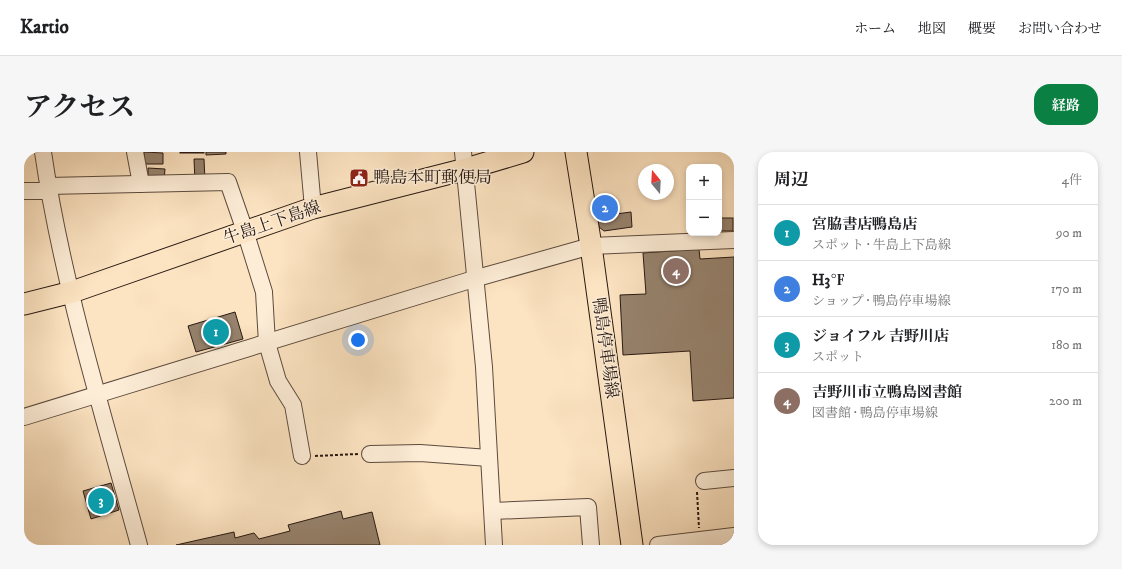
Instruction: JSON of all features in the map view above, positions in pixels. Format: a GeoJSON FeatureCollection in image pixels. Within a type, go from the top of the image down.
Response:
{"type":"FeatureCollection","features":[{"type":"Feature","properties":{"kind":"main road","name":"牛島上下島線"},"geometry":{"type":"LineString","coordinates":[[24,304],[72,292],[313,208],[464,161],[523,152]]}},
{"type":"Feature","properties":{"kind":"main road","name":"鴨島停車場線"},"geometry":{"type":"LineString","coordinates":[[576,152],[591,246],[632,545]]}},
{"type":"Feature","properties":{"kind":"street"},"geometry":{"type":"LineString","coordinates":[[43,152],[48,189],[72,292],[98,396],[139,545]]}},
{"type":"Feature","properties":{"kind":"street"},"geometry":{"type":"LineString","coordinates":[[135,152],[141,184]]}},
{"type":"Feature","properties":{"kind":"street"},"geometry":{"type":"LineString","coordinates":[[308,152],[313,208]]}},
{"type":"Feature","properties":{"kind":"street"},"geometry":{"type":"LineString","coordinates":[[464,161],[477,278],[494,545]]}},
{"type":"Feature","properties":{"kind":"street"},"geometry":{"type":"LineString","coordinates":[[24,191],[141,184],[228,182],[264,292],[267,343],[278,381],[293,405],[302,456]]}},
{"type":"Feature","properties":{"kind":"street"},"geometry":{"type":"LineString","coordinates":[[24,417],[98,396],[477,278],[591,246],[734,240]]}},
{"type":"Feature","properties":{"kind":"street"},"geometry":{"type":"LineString","coordinates":[[370,454],[420,453],[489,458]]}},
{"type":"Feature","properties":{"kind":"street"},"geometry":{"type":"LineString","coordinates":[[704,481],[734,478]]}},
{"type":"Feature","properties":{"kind":"street"},"geometry":{"type":"LineString","coordinates":[[493,511],[588,507],[591,545]]}},
{"type":"Feature","properties":{"kind":"street"},"geometry":{"type":"LineString","coordinates":[[658,545],[693,543],[734,536]]}},
{"type":"Feature","properties":{"kind":"path"},"geometry":{"type":"LineString","coordinates":[[302,456],[370,454]]}},
{"type":"Feature","properties":{"kind":"path"},"geometry":{"type":"LineString","coordinates":[[693,543],[697,483],[704,481]]}},
{"type":"Feature","properties":{"kind":"building"},"geometry":{"type":"Polygon","coordinates":[[[144,152],[163,153],[163,164],[144,164],[144,152]]]}},
{"type":"Feature","properties":{"kind":"building"},"geometry":{"type":"Polygon","coordinates":[[[204,152],[204,153],[180,153],[204,152]]]}},
{"type":"Feature","properties":{"kind":"building"},"geometry":{"type":"Polygon","coordinates":[[[206,152],[226,152],[226,154],[206,155],[206,152]]]}},
{"type":"Feature","properties":{"kind":"building"},"geometry":{"type":"Polygon","coordinates":[[[194,159],[204,159],[205,181],[195,182],[194,159]]]}},
{"type":"Feature","properties":{"kind":"building"},"geometry":{"type":"Polygon","coordinates":[[[148,168],[165,169],[164,180],[148,179],[148,168]]]}},
{"type":"Feature","properties":{"kind":"building"},"geometry":{"type":"Polygon","coordinates":[[[615,203],[616,214],[631,212],[632,227],[604,231],[599,227],[596,205],[615,203]]]}},
{"type":"Feature","properties":{"kind":"building"},"geometry":{"type":"Polygon","coordinates":[[[722,218],[733,218],[733,231],[722,231],[722,218]]]}},
{"type":"Feature","properties":{"kind":"building"},"geometry":{"type":"Polygon","coordinates":[[[699,249],[700,259],[734,257],[734,398],[693,401],[690,351],[623,355],[620,295],[646,294],[643,253],[699,249]]]}},
{"type":"Feature","properties":{"kind":"building"},"geometry":{"type":"Polygon","coordinates":[[[235,312],[243,339],[196,352],[188,326],[235,312]]]}},
{"type":"Feature","properties":{"kind":"building"},"geometry":{"type":"Polygon","coordinates":[[[111,483],[119,510],[91,519],[83,491],[111,483]]]}},
{"type":"Feature","properties":{"kind":"building"},"geometry":{"type":"Polygon","coordinates":[[[341,511],[343,519],[372,512],[380,545],[176,545],[234,532],[235,538],[254,533],[259,539],[290,531],[288,525],[341,511]]]}},
{"type":"Feature","properties":{"kind":"place","name":"鴨島本町郵便局"},"geometry":{"type":"Point","coordinates":[359,178]}},
{"type":"Feature","properties":{"kind":"place","name":"H3℉"},"geometry":{"type":"Point","coordinates":[605,208]}},
{"type":"Feature","properties":{"kind":"place","name":"吉野川市立鴨島図書館"},"geometry":{"type":"Point","coordinates":[676,271]}},
{"type":"Feature","properties":{"kind":"place","name":"宮脇書店鴨島店"},"geometry":{"type":"Point","coordinates":[216,332]}},
{"type":"Feature","properties":{"kind":"place","name":"ジョイフル 吉野川店"},"geometry":{"type":"Point","coordinates":[101,501]}}]}
